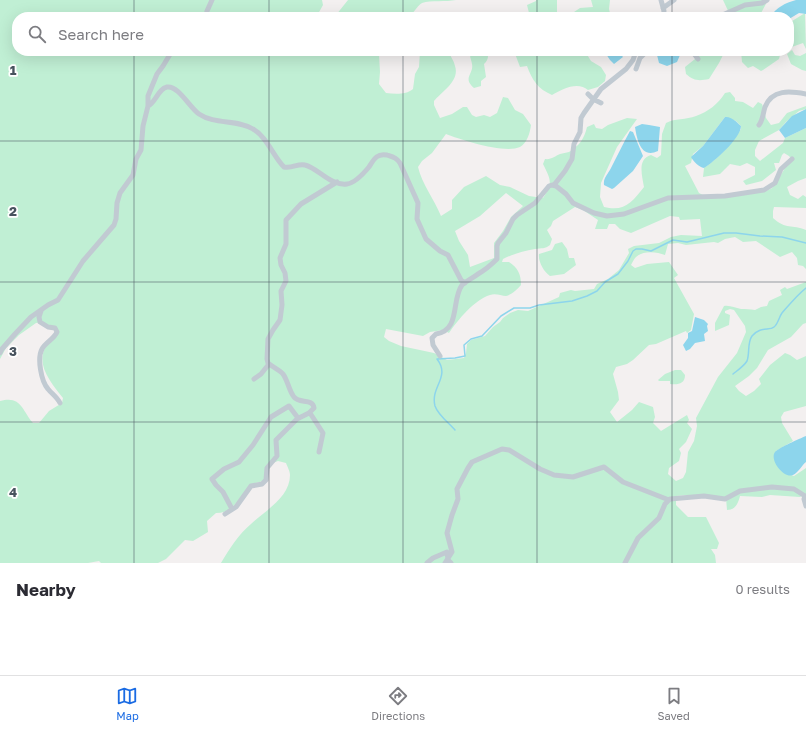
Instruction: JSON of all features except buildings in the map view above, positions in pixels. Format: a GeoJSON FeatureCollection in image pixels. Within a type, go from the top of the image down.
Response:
{"type":"FeatureCollection","features":[{"type":"Feature","properties":{"kind":"street"},"geometry":{"type":"LineString","coordinates":[[207,12],[212,0]]}},
{"type":"Feature","properties":{"kind":"street"},"geometry":{"type":"LineString","coordinates":[[661,0],[663,12]]}},
{"type":"Feature","properties":{"kind":"street"},"geometry":{"type":"LineString","coordinates":[[663,8],[674,0]]}},
{"type":"Feature","properties":{"kind":"street"},"geometry":{"type":"LineString","coordinates":[[729,12],[745,5],[762,3],[767,0]]}},
{"type":"Feature","properties":{"kind":"street"},"geometry":{"type":"LineString","coordinates":[[0,354],[2,349],[14,334],[32,317],[48,305],[58,300],[83,262],[114,225],[116,219],[117,202],[120,193],[134,175],[136,159],[141,150],[143,126],[148,106],[148,96],[155,79],[170,56]]}},
{"type":"Feature","properties":{"kind":"street"},"geometry":{"type":"LineString","coordinates":[[440,356],[433,345],[432,338],[450,326],[460,290],[465,284],[497,259],[498,243],[514,217],[535,204],[546,189],[549,186],[554,185],[566,171],[572,159],[574,144],[580,132],[582,118],[593,99],[601,89],[626,69],[634,56]]}},
{"type":"Feature","properties":{"kind":"street"},"geometry":{"type":"LineString","coordinates":[[636,69],[642,56]]}},
{"type":"Feature","properties":{"kind":"street"},"geometry":{"type":"LineString","coordinates":[[148,106],[153,104],[164,88],[174,88],[199,114],[222,122],[240,123],[252,128],[259,134],[284,167],[289,168],[307,165],[324,177],[343,184],[353,182],[367,170],[377,156],[384,154],[396,158],[400,163],[418,203],[418,220],[426,238],[440,251],[448,255],[461,280],[465,284]]}},
{"type":"Feature","properties":{"kind":"street"},"geometry":{"type":"LineString","coordinates":[[759,125],[767,104],[774,96],[788,92],[806,94]]}},
{"type":"Feature","properties":{"kind":"street"},"geometry":{"type":"LineString","coordinates":[[588,94],[593,99],[601,103]]}},
{"type":"Feature","properties":{"kind":"street"},"geometry":{"type":"LineString","coordinates":[[554,185],[566,194],[573,203],[594,213],[607,216],[624,214],[668,198],[725,196],[764,190],[775,183],[781,169],[792,159]]}},
{"type":"Feature","properties":{"kind":"street"},"geometry":{"type":"LineString","coordinates":[[225,514],[241,501],[251,486],[262,484],[266,480],[267,468],[277,456],[276,440],[298,418],[310,413],[314,408],[312,404],[294,398],[283,374],[269,364],[267,359],[268,340],[280,320],[282,305],[281,291],[286,281],[280,258],[286,244],[286,220],[301,204],[337,182]]}},
{"type":"Feature","properties":{"kind":"street"},"geometry":{"type":"LineString","coordinates":[[41,310],[39,317],[40,322],[48,327],[55,328],[57,332],[43,347],[40,354],[44,383],[60,403]]}},
{"type":"Feature","properties":{"kind":"street"},"geometry":{"type":"LineString","coordinates":[[254,379],[261,374],[269,364]]}},
{"type":"Feature","properties":{"kind":"street"},"geometry":{"type":"LineString","coordinates":[[232,509],[223,492],[212,479],[224,469],[236,464],[242,458],[253,445],[274,414],[289,406],[298,418]]}},
{"type":"Feature","properties":{"kind":"street"},"geometry":{"type":"LineString","coordinates":[[310,413],[323,433],[319,452]]}},
{"type":"Feature","properties":{"kind":"street"},"geometry":{"type":"LineString","coordinates":[[448,562],[452,552],[447,533],[458,499],[458,487],[470,464],[502,449],[509,450],[554,476],[573,477],[599,468],[606,468],[624,482],[669,500],[704,496],[717,496],[726,499],[740,491],[772,487],[794,489],[806,496],[804,498],[806,506]]}},
{"type":"Feature","properties":{"kind":"street"},"geometry":{"type":"LineString","coordinates":[[625,563],[635,542],[643,532],[659,518],[665,504],[669,500]]}},
{"type":"Feature","properties":{"kind":"street"},"geometry":{"type":"LineString","coordinates":[[427,563],[433,558],[447,552],[448,562]]}},
{"type":"Feature","properties":{"kind":"green space"},"geometry":{"type":"Polygon","coordinates":[[[0,0],[322,0],[323,5],[319,12],[12,12],[12,56],[379,56],[379,84],[386,93],[397,94],[413,89],[415,74],[419,67],[420,56],[450,56],[456,71],[455,76],[453,81],[434,101],[434,105],[440,118],[452,114],[463,107],[467,107],[472,115],[476,117],[484,115],[490,117],[497,113],[503,97],[508,98],[515,110],[523,114],[531,125],[525,143],[520,147],[513,149],[494,148],[462,140],[446,134],[432,153],[422,161],[418,167],[422,179],[441,216],[452,209],[452,200],[464,187],[486,176],[500,185],[510,187],[529,196],[543,198],[550,185],[548,174],[543,164],[545,159],[569,152],[579,144],[587,127],[594,124],[596,128],[602,129],[608,125],[627,118],[637,119],[617,147],[601,183],[600,197],[604,207],[617,208],[623,207],[632,201],[644,187],[642,164],[647,157],[651,155],[657,158],[661,155],[662,134],[666,123],[673,120],[692,117],[705,112],[719,101],[725,93],[730,92],[735,98],[735,101],[743,102],[753,108],[758,102],[762,104],[766,118],[771,125],[779,123],[787,113],[806,106],[806,109],[799,111],[779,130],[759,141],[755,150],[755,156],[760,161],[783,143],[785,138],[806,128],[806,178],[787,187],[790,195],[798,199],[803,195],[806,197],[806,208],[774,207],[773,218],[782,224],[806,230],[806,269],[803,266],[798,265],[797,258],[792,252],[780,257],[756,241],[743,242],[735,237],[725,239],[718,243],[714,242],[686,245],[678,243],[668,244],[665,255],[654,252],[643,253],[636,257],[631,265],[635,268],[647,264],[669,262],[678,275],[674,278],[694,314],[691,330],[687,333],[686,331],[656,344],[649,345],[627,364],[616,367],[613,374],[619,400],[610,412],[617,422],[632,410],[639,402],[653,407],[655,417],[653,423],[661,431],[687,415],[689,420],[687,423],[692,429],[686,442],[679,449],[681,453],[679,461],[669,468],[668,474],[676,481],[683,478],[686,472],[688,452],[694,441],[697,426],[696,418],[718,377],[737,353],[746,332],[745,326],[734,310],[730,309],[725,311],[725,313],[730,315],[729,325],[715,331],[715,323],[724,306],[755,310],[767,306],[769,301],[782,295],[780,290],[785,287],[787,289],[806,282],[806,323],[803,324],[791,337],[768,350],[757,368],[735,386],[746,396],[761,384],[759,379],[770,365],[785,353],[797,360],[806,356],[806,406],[784,412],[781,417],[782,423],[793,441],[776,451],[776,461],[781,471],[794,476],[806,468],[806,494],[800,497],[770,495],[762,497],[740,496],[736,506],[727,510],[726,498],[701,495],[676,496],[676,505],[688,517],[706,517],[719,543],[717,549],[711,549],[715,555],[716,563],[221,563],[242,532],[276,502],[286,490],[289,483],[290,472],[286,463],[278,461],[268,465],[265,480],[256,483],[248,489],[233,507],[223,512],[216,513],[207,521],[208,532],[193,541],[185,540],[166,559],[158,563],[101,563],[99,561],[88,563],[0,563],[0,401],[12,400],[17,402],[33,423],[39,423],[49,411],[62,403],[63,398],[46,374],[42,361],[45,348],[58,331],[42,322],[36,323],[19,335],[6,348],[0,359],[0,0]],[[725,117],[703,146],[693,154],[691,163],[685,166],[699,193],[705,196],[760,192],[772,188],[786,166],[792,160],[784,153],[779,163],[774,163],[776,170],[762,181],[746,185],[743,181],[755,175],[755,167],[747,163],[740,166],[730,164],[720,174],[703,177],[704,168],[715,160],[741,129],[741,126],[736,121],[725,117]],[[506,193],[480,216],[455,231],[459,241],[468,255],[470,267],[494,258],[494,243],[511,217],[523,206],[506,193]],[[575,207],[553,221],[547,230],[552,239],[550,245],[545,248],[519,253],[503,259],[502,262],[509,262],[520,274],[521,285],[512,293],[506,296],[492,294],[478,301],[449,333],[443,330],[430,332],[423,336],[386,329],[384,337],[401,346],[434,353],[447,360],[464,358],[467,344],[471,340],[485,336],[493,327],[510,313],[518,310],[528,311],[559,297],[560,293],[571,290],[594,289],[597,284],[608,279],[619,270],[629,253],[628,249],[634,246],[659,243],[671,237],[681,235],[702,236],[700,219],[680,220],[679,217],[670,216],[631,233],[620,229],[615,224],[609,224],[607,229],[595,229],[598,220],[583,210],[575,207]]]}},
{"type":"Feature","properties":{"kind":"green space"},"geometry":{"type":"Polygon","coordinates":[[[348,0],[456,0],[422,3],[414,12],[338,12],[348,0]]]}},
{"type":"Feature","properties":{"kind":"green space"},"geometry":{"type":"Polygon","coordinates":[[[557,0],[557,12],[529,12],[527,5],[536,1],[557,0]]]}},
{"type":"Feature","properties":{"kind":"green space"},"geometry":{"type":"Polygon","coordinates":[[[591,0],[610,0],[610,12],[574,12],[580,8],[593,7],[591,0]]]}},
{"type":"Feature","properties":{"kind":"green space"},"geometry":{"type":"Polygon","coordinates":[[[723,0],[768,0],[762,12],[729,12],[723,0]]]}},
{"type":"Feature","properties":{"kind":"green space"},"geometry":{"type":"Polygon","coordinates":[[[805,13],[806,49],[803,43],[794,46],[794,20],[805,13]]]}},
{"type":"Feature","properties":{"kind":"green space"},"geometry":{"type":"Polygon","coordinates":[[[794,53],[800,56],[806,53],[806,71],[791,64],[788,56],[794,56],[794,53]]]}},
{"type":"Feature","properties":{"kind":"green space"},"geometry":{"type":"Polygon","coordinates":[[[470,56],[488,56],[484,64],[486,77],[481,81],[481,86],[474,88],[469,81],[472,64],[470,56]]]}},
{"type":"Feature","properties":{"kind":"green space"},"geometry":{"type":"Polygon","coordinates":[[[516,56],[588,56],[591,61],[601,67],[606,75],[605,81],[598,87],[588,90],[584,87],[575,86],[565,88],[552,95],[536,84],[527,66],[520,67],[516,56]]]}},
{"type":"Feature","properties":{"kind":"green space"},"geometry":{"type":"Polygon","coordinates":[[[699,56],[722,56],[709,79],[699,80],[692,78],[686,74],[685,67],[699,56]]]}},
{"type":"Feature","properties":{"kind":"green space"},"geometry":{"type":"Polygon","coordinates":[[[741,56],[780,56],[779,59],[761,71],[753,66],[748,68],[742,62],[741,56]]]}},
{"type":"Feature","properties":{"kind":"green space"},"geometry":{"type":"Polygon","coordinates":[[[562,242],[567,249],[569,258],[574,258],[576,265],[564,274],[550,276],[539,260],[539,254],[552,250],[555,244],[562,242]]]}},
{"type":"Feature","properties":{"kind":"green space"},"geometry":{"type":"Polygon","coordinates":[[[675,370],[681,370],[685,375],[682,382],[670,384],[670,381],[658,380],[665,374],[675,370]]]}},
{"type":"Feature","properties":{"kind":"water"},"geometry":{"type":"Polygon","coordinates":[[[796,0],[806,0],[806,14],[799,13],[794,16],[794,12],[774,12],[788,3],[796,0]]]}},
{"type":"Feature","properties":{"kind":"water"},"geometry":{"type":"Polygon","coordinates":[[[607,56],[623,57],[614,64],[607,56]]]}},
{"type":"Feature","properties":{"kind":"water"},"geometry":{"type":"Polygon","coordinates":[[[657,56],[680,56],[677,62],[667,66],[659,63],[657,56]]]}},
{"type":"Feature","properties":{"kind":"water"},"geometry":{"type":"Polygon","coordinates":[[[806,109],[806,128],[785,138],[779,130],[792,116],[806,109]]]}},
{"type":"Feature","properties":{"kind":"water"},"geometry":{"type":"Polygon","coordinates":[[[725,117],[732,118],[741,126],[737,137],[714,161],[704,168],[696,164],[691,157],[703,146],[725,117]]]}},
{"type":"Feature","properties":{"kind":"water"},"geometry":{"type":"Polygon","coordinates":[[[642,124],[660,127],[658,151],[652,153],[641,147],[635,127],[642,124]]]}},
{"type":"Feature","properties":{"kind":"water"},"geometry":{"type":"Polygon","coordinates":[[[630,131],[633,132],[643,156],[633,171],[612,189],[604,185],[604,180],[630,131]]]}},
{"type":"Feature","properties":{"kind":"water"},"geometry":{"type":"Polygon","coordinates":[[[695,317],[704,320],[708,324],[708,331],[704,334],[705,341],[695,343],[686,351],[683,345],[688,338],[688,333],[692,331],[695,317]]]}},
{"type":"Feature","properties":{"kind":"water"},"geometry":{"type":"Polygon","coordinates":[[[806,436],[806,462],[793,475],[782,472],[774,460],[775,452],[806,436]]]}},
{"type":"Feature","properties":{"kind":"waterway"},"geometry":{"type":"LineString","coordinates":[[455,430],[441,416],[435,406],[435,393],[442,371],[441,365],[437,359],[465,356],[464,345],[471,339],[482,336],[501,316],[514,308],[530,308],[539,305],[572,301],[587,296],[597,291],[605,282],[618,274],[628,261],[633,251],[636,249],[651,251],[673,240],[687,242],[724,233],[736,233],[782,237],[806,243]]}},
{"type":"Feature","properties":{"kind":"waterway"},"geometry":{"type":"LineString","coordinates":[[733,374],[747,361],[750,339],[752,336],[759,331],[774,327],[782,313],[806,288]]}}]}
